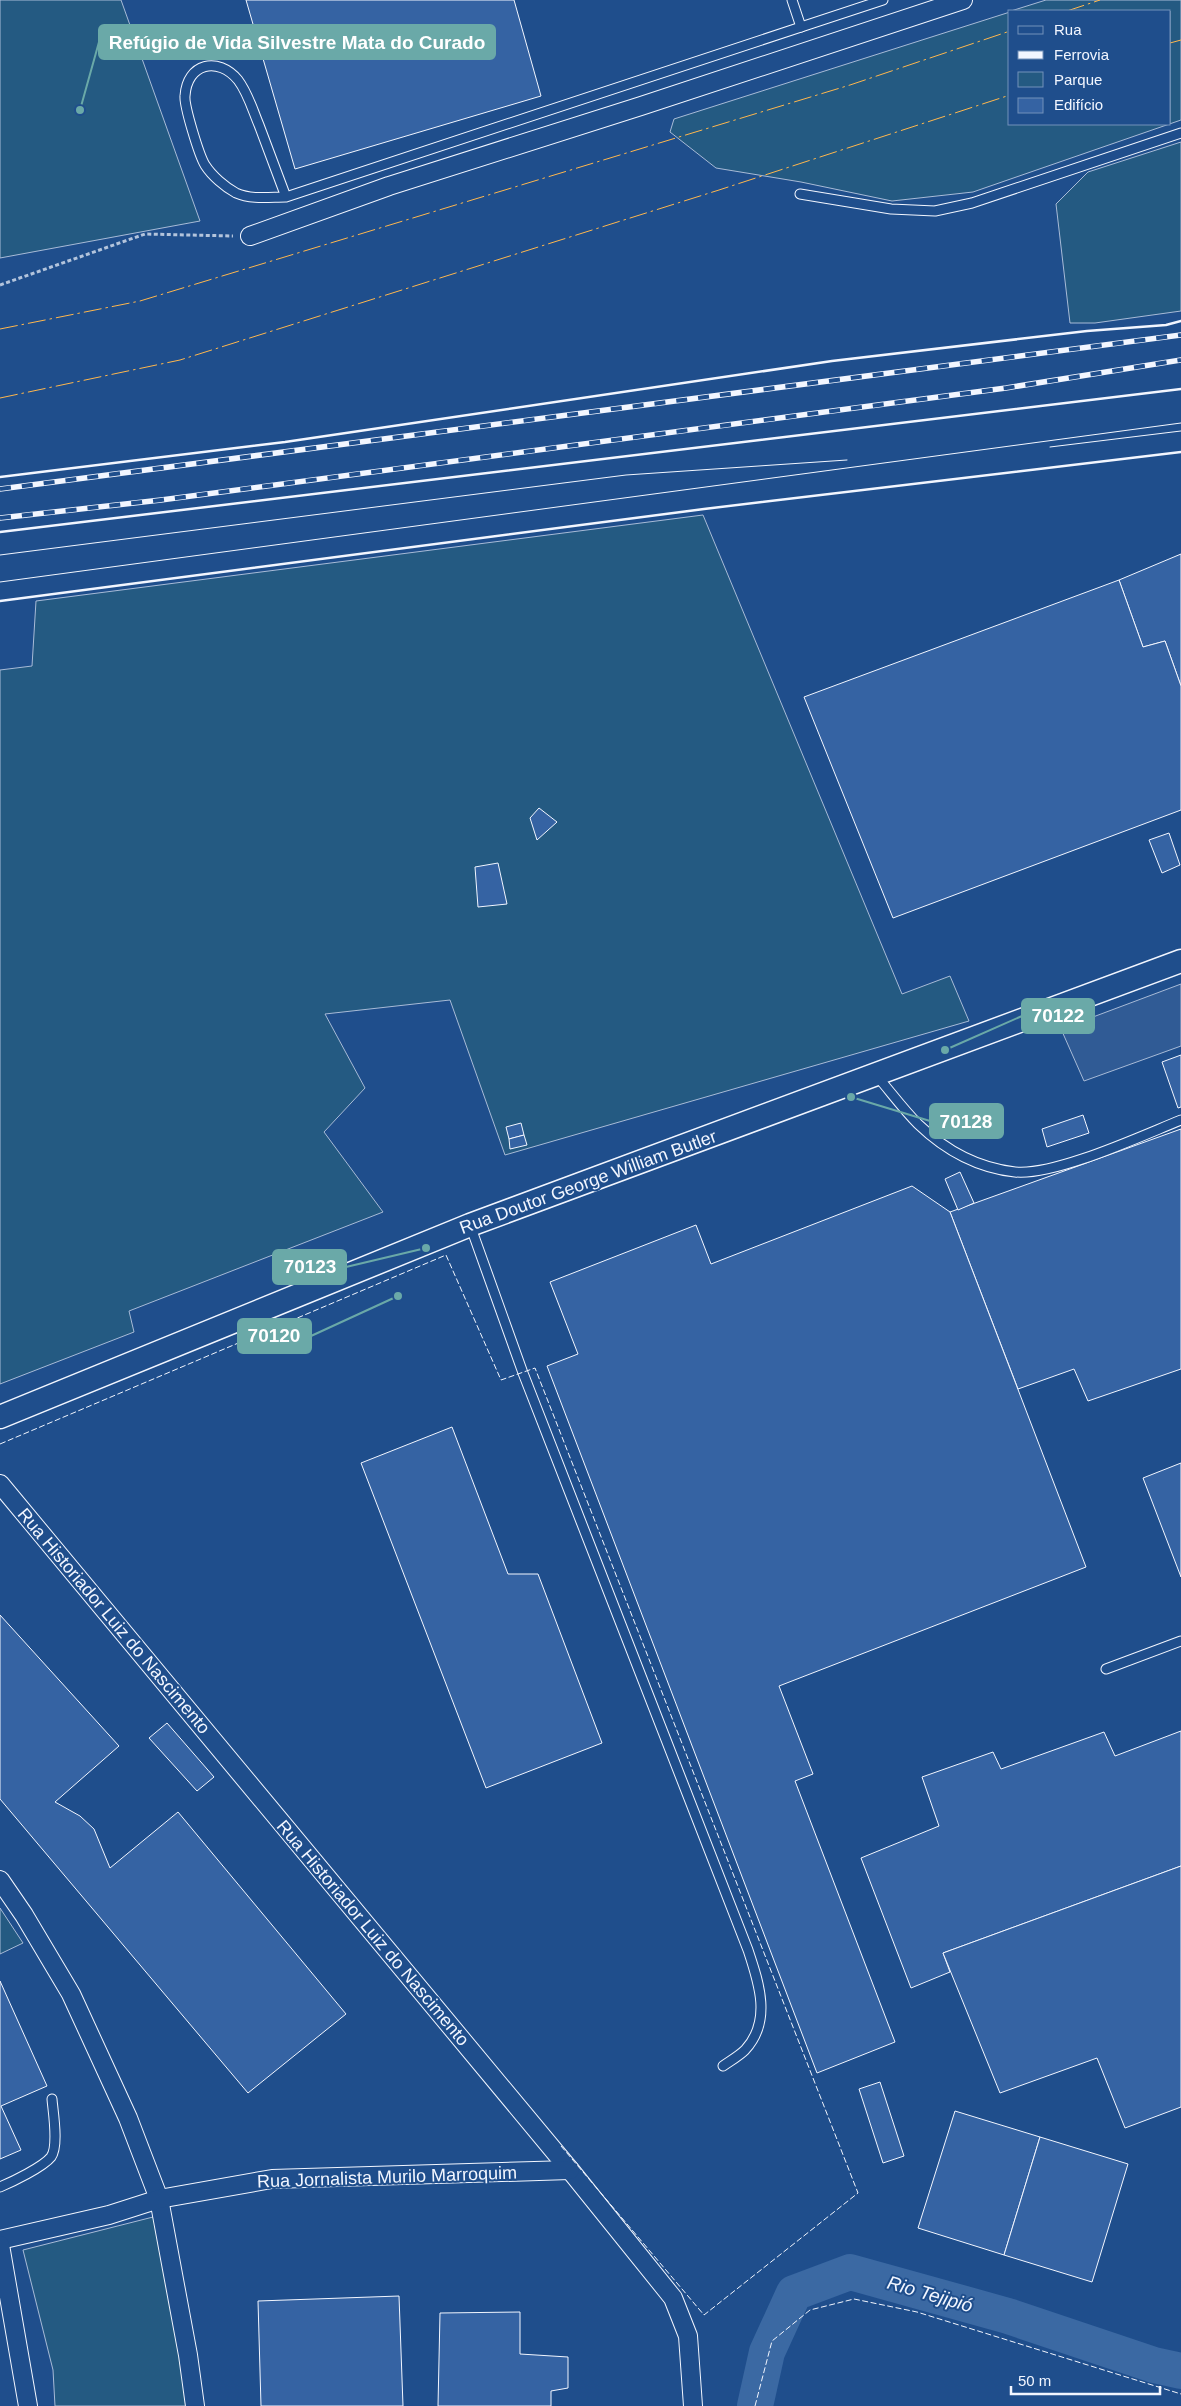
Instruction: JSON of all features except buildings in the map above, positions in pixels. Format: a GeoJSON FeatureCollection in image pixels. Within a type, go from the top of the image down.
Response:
{"type":"FeatureCollection","features":[{"type":"Feature","properties":{"kind":"street"},"geometry":{"type":"LineString","coordinates":[[250,236],[389,186],[642,106],[963,0]]}},
{"type":"Feature","properties":{"kind":"street","name":"Rua Doutor George William Butler"},"geometry":{"type":"LineString","coordinates":[[0,1417],[470,1225],[1181,961]]}},
{"type":"Feature","properties":{"kind":"street","name":"Rua Historiador Luiz do Nascimento"},"geometry":{"type":"LineString","coordinates":[[0,1484],[570,2170],[673,2298],[688,2336],[693,2406]]}},
{"type":"Feature","properties":{"kind":"street"},"geometry":{"type":"LineString","coordinates":[[0,1880],[24,1915],[71,1994],[128,2118],[159,2199],[188,2355],[195,2406]]}},
{"type":"Feature","properties":{"kind":"street","name":"Rua Jornalista Murilo Marroquim"},"geometry":{"type":"LineString","coordinates":[[0,2240],[109,2215],[159,2199],[272,2179],[570,2170]]}},
{"type":"Feature","properties":{"kind":"street"},"geometry":{"type":"LineString","coordinates":[[0,2245],[28,2406]]}},
{"type":"Feature","properties":{"kind":"lane"},"geometry":{"type":"LineString","coordinates":[[792,0],[801,27]]}},
{"type":"Feature","properties":{"kind":"lane"},"geometry":{"type":"LineString","coordinates":[[286,197],[248,99],[238,80],[226,70],[214,66],[204,66],[195,70],[188,83],[186,106],[205,164],[217,179],[237,193],[256,198],[286,197],[884,0]]}},
{"type":"Feature","properties":{"kind":"lane"},"geometry":{"type":"LineString","coordinates":[[800,194],[890,209],[935,211],[972,203],[1181,134]]}},
{"type":"Feature","properties":{"kind":"lane"},"geometry":{"type":"LineString","coordinates":[[876,1075],[919,1124],[952,1150],[980,1165],[1016,1172],[1051,1168],[1181,1120]]}},
{"type":"Feature","properties":{"kind":"lane"},"geometry":{"type":"LineString","coordinates":[[470,1225],[526,1382],[745,1941],[760,1985],[762,2009],[757,2031],[745,2050],[723,2066]]}},
{"type":"Feature","properties":{"kind":"lane"},"geometry":{"type":"LineString","coordinates":[[1106,1669],[1181,1641]]}},
{"type":"Feature","properties":{"kind":"lane"},"geometry":{"type":"LineString","coordinates":[[0,2187],[37,2167],[51,2156],[54,2126],[52,2099]]}},
{"type":"Feature","properties":{"kind":"path"},"geometry":{"type":"LineString","coordinates":[[0,285],[145,234],[250,236]]}},
{"type":"Feature","properties":{"kind":"green space"},"geometry":{"type":"Polygon","coordinates":[[[0,0],[121,0],[200,221],[0,258],[0,0]]]}},
{"type":"Feature","properties":{"kind":"green space"},"geometry":{"type":"Polygon","coordinates":[[[1046,0],[1181,0],[1181,120],[1171,124],[1171,10],[1014,10],[1046,0]]]}},
{"type":"Feature","properties":{"kind":"green space"},"geometry":{"type":"Polygon","coordinates":[[[1008,13],[1008,125],[1166,125],[973,192],[892,201],[801,182],[716,168],[670,132],[674,119],[1008,13]]]}},
{"type":"Feature","properties":{"kind":"green space"},"geometry":{"type":"Polygon","coordinates":[[[1181,142],[1181,311],[1095,323],[1070,323],[1056,204],[1088,172],[1181,142]]]}},
{"type":"Feature","properties":{"kind":"green space"},"geometry":{"type":"Polygon","coordinates":[[[703,515],[902,994],[950,976],[969,1021],[505,1155],[450,1000],[325,1014],[365,1088],[324,1132],[383,1212],[129,1311],[134,1332],[0,1384],[0,670],[32,666],[36,601],[703,515]]]}},
{"type":"Feature","properties":{"kind":"green space"},"geometry":{"type":"Polygon","coordinates":[[[0,1908],[23,1943],[0,1954],[0,1908]]]}},
{"type":"Feature","properties":{"kind":"green space"},"geometry":{"type":"Polygon","coordinates":[[[157,2216],[188,2406],[55,2406],[53,2370],[23,2250],[157,2216]]]}},
{"type":"Feature","properties":{"kind":"shaded area"},"geometry":{"type":"Polygon","coordinates":[[[1181,984],[1181,1046],[1084,1081],[1061,1029],[1181,984]]]}},
{"type":"Feature","properties":{"kind":"waterway","name":"Rio Tejipió"},"geometry":{"type":"LineString","coordinates":[[755,2406],[767,2352],[794,2293],[850,2272],[1008,2316],[1154,2365],[1181,2371]]}},
{"type":"Feature","properties":{"kind":"tram line"},"geometry":{"type":"LineString","coordinates":[[0,582],[1181,423]]}},
{"type":"Feature","properties":{"kind":"tram line"},"geometry":{"type":"LineString","coordinates":[[1050,447],[1181,431]]}},
{"type":"Feature","properties":{"kind":"tram line"},"geometry":{"type":"LineString","coordinates":[[0,555],[626,475],[847,460]]}},
{"type":"Feature","properties":{"kind":"railway"},"geometry":{"type":"LineString","coordinates":[[0,489],[1181,335]]}},
{"type":"Feature","properties":{"kind":"railway"},"geometry":{"type":"LineString","coordinates":[[0,518],[161,500],[1006,388],[1181,360]]}},
{"type":"Feature","properties":{"kind":"fence"},"geometry":{"type":"LineString","coordinates":[[0,1444],[446,1255],[501,1380],[535,1368],[858,2193],[704,2315],[561,2146]]}},
{"type":"Feature","properties":{"kind":"fence"},"geometry":{"type":"LineString","coordinates":[[755,2406],[772,2341],[810,2310],[854,2299],[917,2312],[1181,2394]]}},
{"type":"Feature","properties":{"kind":"wall"},"geometry":{"type":"LineString","coordinates":[[0,477],[285,442],[832,361],[1087,331],[1166,325],[1181,321]]}},
{"type":"Feature","properties":{"kind":"wall"},"geometry":{"type":"LineString","coordinates":[[0,532],[1181,389]]}},
{"type":"Feature","properties":{"kind":"wall"},"geometry":{"type":"LineString","coordinates":[[0,601],[704,509],[1181,452]]}},
{"type":"Feature","properties":{"kind":"power"},"geometry":{"type":"LineString","coordinates":[[1070,10],[1100,0]]}},
{"type":"Feature","properties":{"kind":"power"},"geometry":{"type":"LineString","coordinates":[[0,329],[140,301],[850,85],[1008,32]]}},
{"type":"Feature","properties":{"kind":"power"},"geometry":{"type":"LineString","coordinates":[[1171,43],[1181,40]]}},
{"type":"Feature","properties":{"kind":"power"},"geometry":{"type":"LineString","coordinates":[[0,398],[180,360],[719,190],[1008,96]]}},
{"type":"Feature","properties":{"kind":"place","name":"Refúgio de Vida Silvestre Mata do Curado"},"geometry":{"type":"Point","coordinates":[80,110]}},
{"type":"Feature","properties":{"kind":"place","name":"70122"},"geometry":{"type":"Point","coordinates":[945,1050]}},
{"type":"Feature","properties":{"kind":"place","name":"70128"},"geometry":{"type":"Point","coordinates":[851,1097]}},
{"type":"Feature","properties":{"kind":"place","name":"70123"},"geometry":{"type":"Point","coordinates":[426,1248]}},
{"type":"Feature","properties":{"kind":"place","name":"70120"},"geometry":{"type":"Point","coordinates":[398,1296]}}]}
